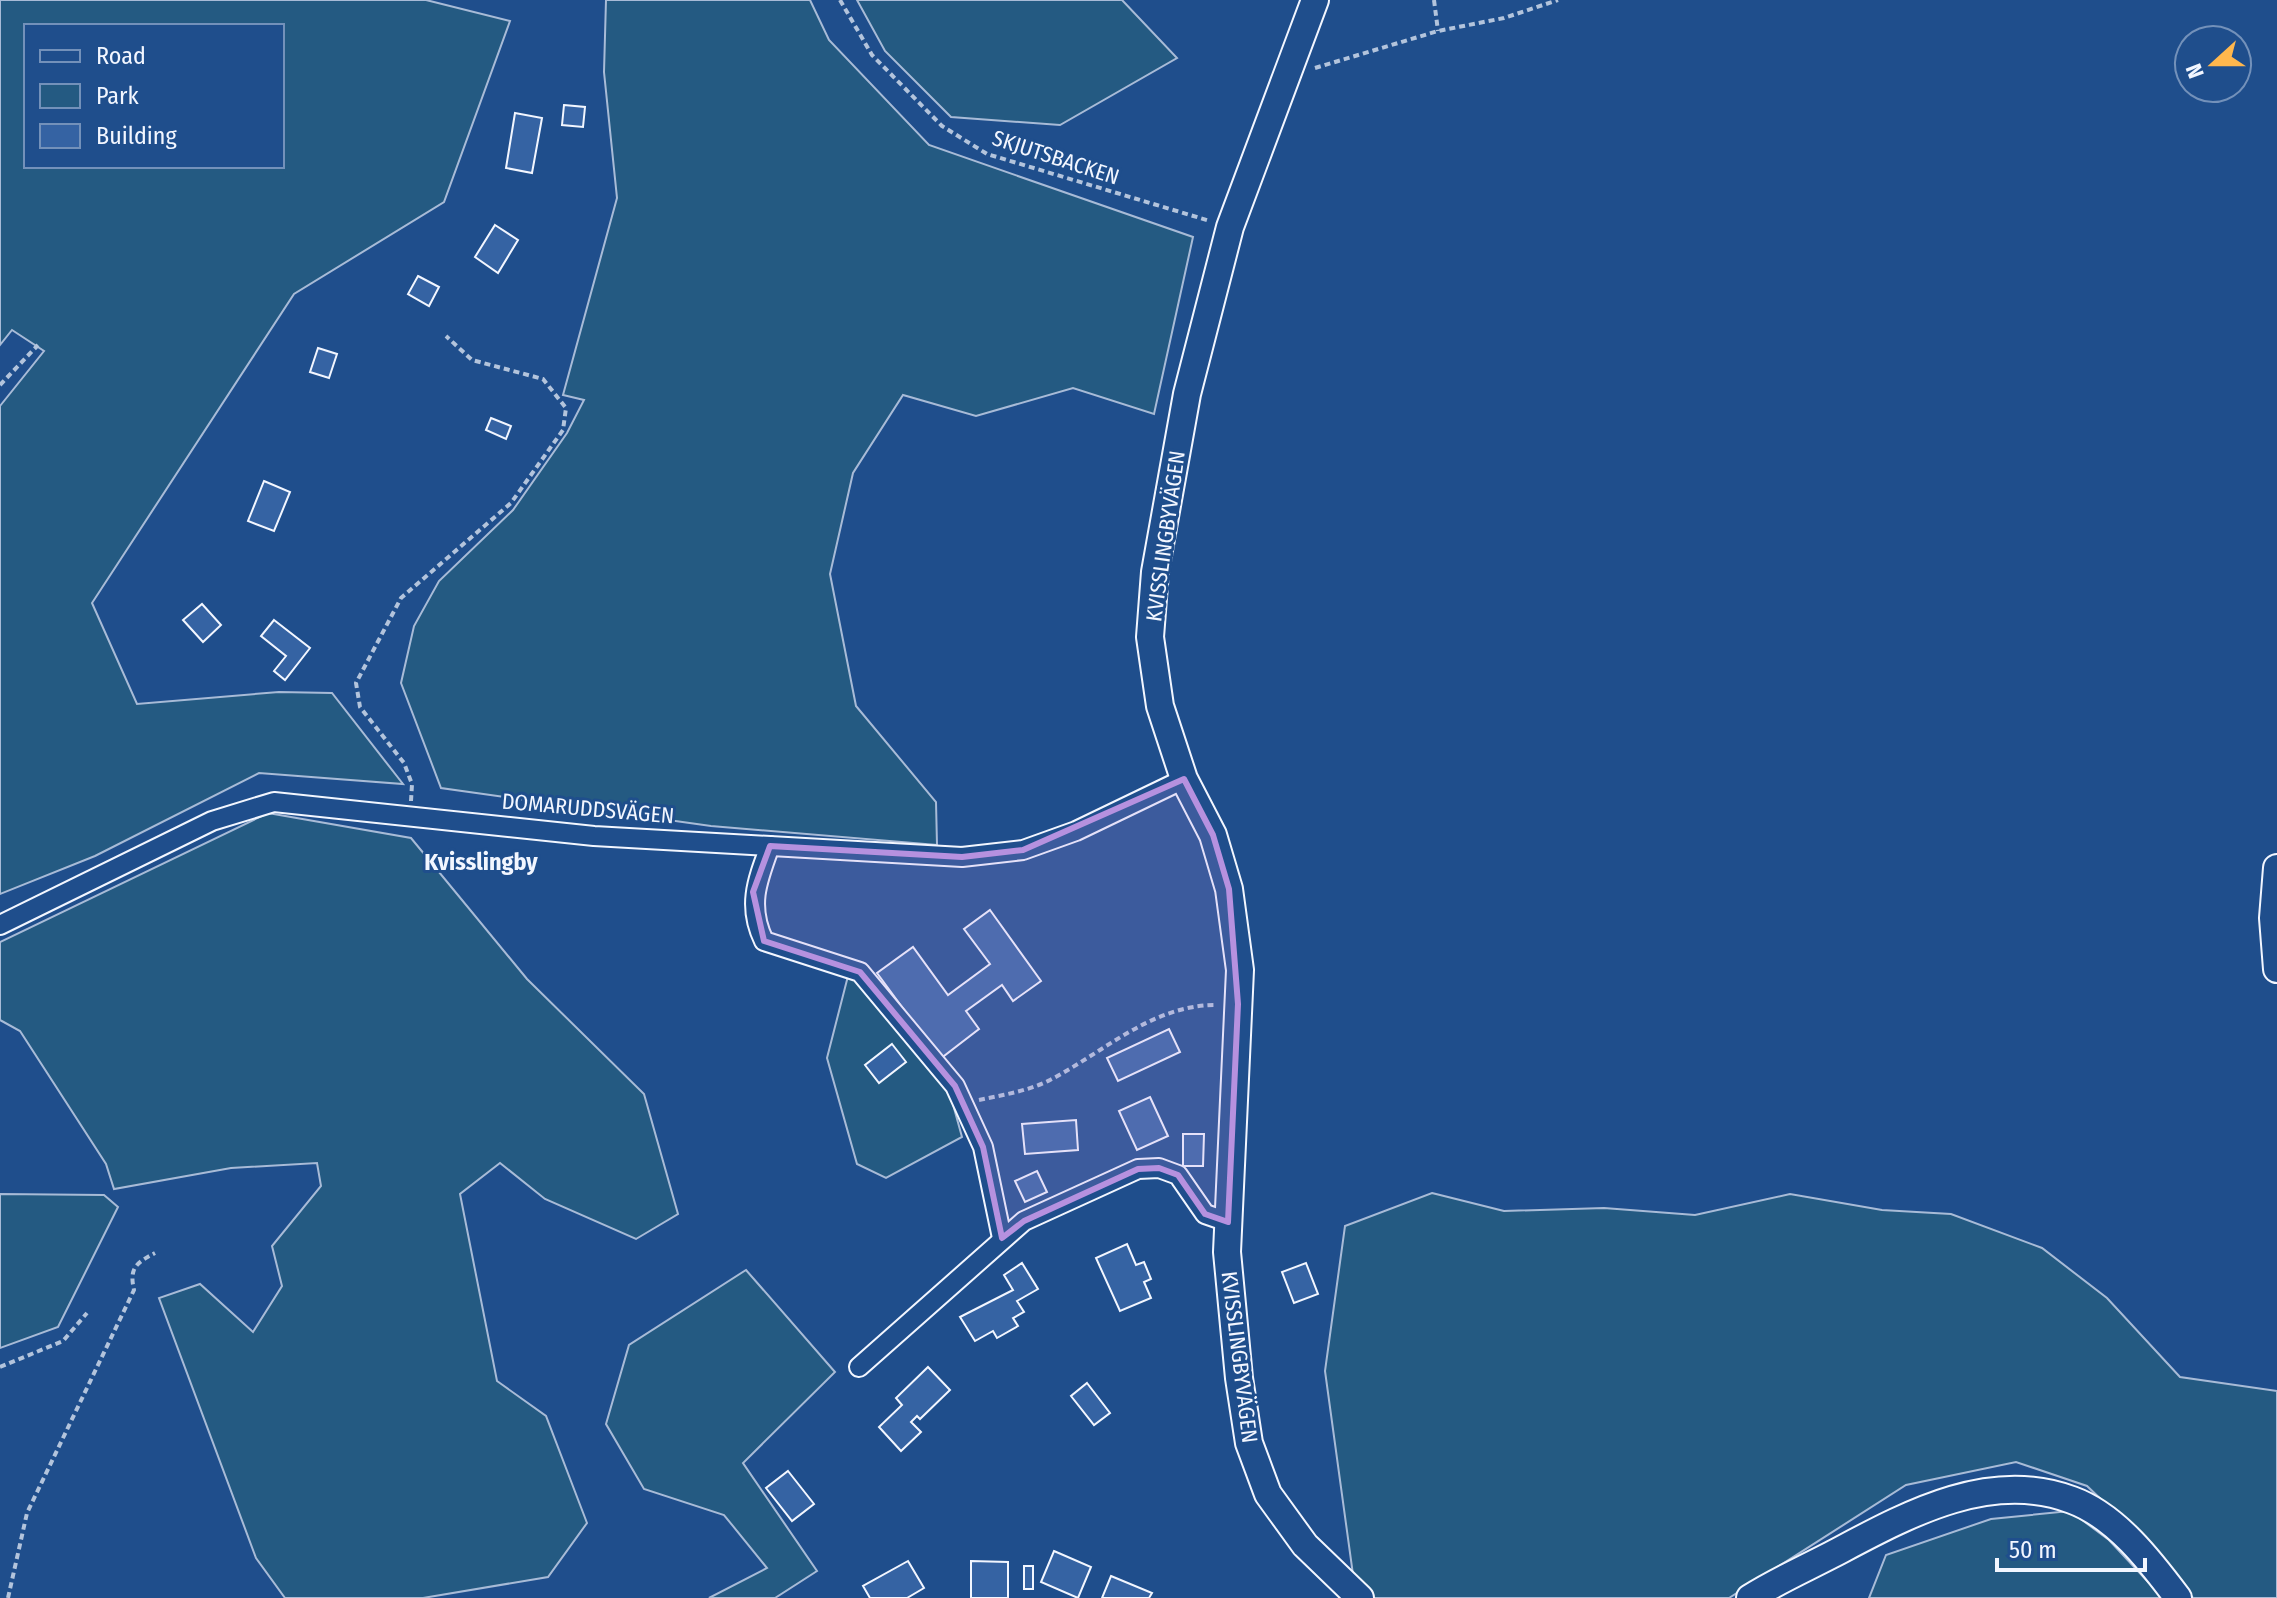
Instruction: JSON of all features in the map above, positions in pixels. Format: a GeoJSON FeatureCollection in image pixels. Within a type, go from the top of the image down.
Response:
{"type":"FeatureCollection","features":[{"type":"Feature","properties":{"kind":"street","name":"KVISSLINGBYVÄGEN"},"geometry":{"type":"LineString","coordinates":[[1315,0],[1230,227],[1187,394],[1155,572],[1150,637],[1160,706],[1184,779],[1213,835],[1229,889],[1240,970],[1227,1252],[1239,1378],[1249,1443],[1268,1494],[1277,1507],[1305,1545],[1360,1598]]}},
{"type":"Feature","properties":{"kind":"street","name":"DOMARUDDSVÄGEN"},"geometry":{"type":"LineString","coordinates":[[0,925],[212,821],[274,802],[410,814],[594,836],[962,857],[1023,850],[1076,831],[1184,779]]}},
{"type":"Feature","properties":{"kind":"street"},"geometry":{"type":"LineString","coordinates":[[770,846],[753,892],[756,924],[764,941],[860,972],[955,1086],[983,1147],[1002,1238]]}},
{"type":"Feature","properties":{"kind":"street"},"geometry":{"type":"LineString","coordinates":[[2277,868],[2273,918],[2277,969]]}},
{"type":"Feature","properties":{"kind":"street"},"geometry":{"type":"LineString","coordinates":[[859,1367],[1024,1221],[1138,1169],[1159,1168],[1178,1175],[1205,1214],[1228,1222]]}},
{"type":"Feature","properties":{"kind":"street"},"geometry":{"type":"LineString","coordinates":[[1753,1597],[1905,1515],[1949,1499],[2011,1490],[2039,1490],[2075,1500],[2122,1533],[2178,1598]]}},
{"type":"Feature","properties":{"kind":"path","name":"SKJUTSBACKEN"},"geometry":{"type":"LineString","coordinates":[[840,0],[872,55],[942,126],[987,154],[1230,227]]}},
{"type":"Feature","properties":{"kind":"path"},"geometry":{"type":"LineString","coordinates":[[1434,0],[1438,31]]}},
{"type":"Feature","properties":{"kind":"path"},"geometry":{"type":"LineString","coordinates":[[1290,68],[1311,69],[1438,31],[1504,18],[1558,0]]}},
{"type":"Feature","properties":{"kind":"path"},"geometry":{"type":"LineString","coordinates":[[410,814],[412,784],[404,763],[360,707],[356,683],[401,598],[511,503],[563,430],[566,408],[543,379],[472,360],[446,336]]}},
{"type":"Feature","properties":{"kind":"path"},"geometry":{"type":"LineString","coordinates":[[0,385],[38,345]]}},
{"type":"Feature","properties":{"kind":"path"},"geometry":{"type":"LineString","coordinates":[[963,1103],[1017,1092],[1050,1080],[1152,1020],[1191,1005],[1238,1004]]}},
{"type":"Feature","properties":{"kind":"path"},"geometry":{"type":"LineString","coordinates":[[8,1598],[27,1513],[134,1290],[130,1275],[135,1264],[155,1253]]}},
{"type":"Feature","properties":{"kind":"path"},"geometry":{"type":"LineString","coordinates":[[0,1367],[63,1341],[87,1313]]}},
{"type":"Feature","properties":{"kind":"highlighted area"},"geometry":{"type":"Polygon","coordinates":[[[1184,779],[1213,835],[1229,889],[1238,1004],[1228,1222],[1205,1214],[1178,1175],[1159,1168],[1138,1169],[1024,1221],[1002,1238],[983,1147],[955,1086],[860,972],[764,941],[753,892],[770,846],[962,857],[1023,850],[1184,779]]]}},
{"type":"Feature","properties":{"kind":"green space"},"geometry":{"type":"Polygon","coordinates":[[[0,0],[426,0],[510,21],[444,202],[294,294],[92,603],[137,704],[279,692],[332,693],[403,784],[259,773],[95,856],[0,894],[0,406],[44,351],[12,330],[0,345],[0,0]]]}},
{"type":"Feature","properties":{"kind":"green space"},"geometry":{"type":"Polygon","coordinates":[[[606,0],[810,0],[829,40],[929,145],[1193,237],[1154,414],[1073,388],[976,416],[903,395],[853,473],[830,574],[856,706],[936,802],[937,845],[711,826],[441,788],[401,683],[414,626],[439,581],[513,510],[567,433],[584,400],[563,395],[617,198],[604,72],[606,0]]]}},
{"type":"Feature","properties":{"kind":"green space"},"geometry":{"type":"Polygon","coordinates":[[[857,0],[1122,0],[1177,58],[1060,125],[951,117],[885,51],[857,0]]]}},
{"type":"Feature","properties":{"kind":"green space"},"geometry":{"type":"Polygon","coordinates":[[[268,813],[411,838],[527,979],[644,1094],[678,1214],[636,1239],[545,1199],[500,1163],[460,1194],[497,1381],[546,1416],[587,1523],[548,1577],[423,1598],[285,1598],[256,1558],[159,1298],[200,1284],[253,1332],[282,1286],[272,1246],[321,1186],[317,1163],[231,1168],[114,1189],[106,1164],[20,1031],[0,1020],[0,942],[268,813]]]}},
{"type":"Feature","properties":{"kind":"green space"},"geometry":{"type":"Polygon","coordinates":[[[848,976],[864,984],[949,1090],[962,1137],[886,1178],[857,1164],[827,1058],[848,976]]]}},
{"type":"Feature","properties":{"kind":"green space"},"geometry":{"type":"Polygon","coordinates":[[[1432,1193],[1504,1211],[1604,1208],[1695,1215],[1790,1194],[1882,1210],[1951,1214],[2042,1248],[2107,1298],[2180,1377],[2277,1391],[2277,1598],[2193,1598],[2150,1546],[2087,1486],[2016,1462],[1906,1485],[1729,1598],[1372,1598],[1354,1582],[1325,1371],[1345,1226],[1432,1193]]]}},
{"type":"Feature","properties":{"kind":"green space"},"geometry":{"type":"Polygon","coordinates":[[[0,1194],[104,1195],[118,1207],[58,1327],[0,1348],[0,1194]]]}},
{"type":"Feature","properties":{"kind":"green space"},"geometry":{"type":"Polygon","coordinates":[[[746,1270],[835,1372],[743,1463],[817,1571],[775,1598],[709,1598],[767,1568],[724,1515],[644,1489],[606,1424],[629,1345],[746,1270]]]}},
{"type":"Feature","properties":{"kind":"green space"},"geometry":{"type":"Polygon","coordinates":[[[2070,1511],[2109,1540],[2163,1598],[1869,1598],[1886,1555],[1991,1519],[2070,1511]]]}},
{"type":"Feature","properties":{"kind":"building"},"geometry":{"type":"Polygon","coordinates":[[[564,105],[585,107],[583,127],[562,125],[564,105]]]}},
{"type":"Feature","properties":{"kind":"building"},"geometry":{"type":"Polygon","coordinates":[[[515,113],[542,118],[532,173],[506,168],[515,113]]]}},
{"type":"Feature","properties":{"kind":"building"},"geometry":{"type":"Polygon","coordinates":[[[495,225],[518,240],[498,273],[475,257],[495,225]]]}},
{"type":"Feature","properties":{"kind":"building"},"geometry":{"type":"Polygon","coordinates":[[[418,276],[439,287],[429,306],[408,294],[418,276]]]}},
{"type":"Feature","properties":{"kind":"building"},"geometry":{"type":"Polygon","coordinates":[[[318,348],[337,354],[329,378],[310,372],[318,348]]]}},
{"type":"Feature","properties":{"kind":"building"},"geometry":{"type":"Polygon","coordinates":[[[491,418],[511,426],[506,439],[486,430],[491,418]]]}},
{"type":"Feature","properties":{"kind":"building"},"geometry":{"type":"Polygon","coordinates":[[[264,481],[290,492],[274,531],[248,521],[264,481]]]}},
{"type":"Feature","properties":{"kind":"building"},"geometry":{"type":"Polygon","coordinates":[[[202,604],[221,625],[203,642],[183,620],[202,604]]]}},
{"type":"Feature","properties":{"kind":"building"},"geometry":{"type":"Polygon","coordinates":[[[274,620],[310,648],[285,680],[274,671],[286,656],[261,636],[274,620]]]}},
{"type":"Feature","properties":{"kind":"building"},"geometry":{"type":"Polygon","coordinates":[[[990,910],[1041,981],[1013,1001],[1002,985],[966,1011],[979,1029],[940,1059],[877,973],[913,947],[948,995],[990,964],[964,929],[990,910]]]}},
{"type":"Feature","properties":{"kind":"building"},"geometry":{"type":"Polygon","coordinates":[[[1169,1029],[1180,1052],[1118,1081],[1107,1058],[1169,1029]]]}},
{"type":"Feature","properties":{"kind":"building"},"geometry":{"type":"Polygon","coordinates":[[[892,1044],[906,1062],[879,1083],[865,1065],[892,1044]]]}},
{"type":"Feature","properties":{"kind":"building"},"geometry":{"type":"Polygon","coordinates":[[[1150,1097],[1168,1136],[1137,1150],[1119,1111],[1150,1097]]]}},
{"type":"Feature","properties":{"kind":"building"},"geometry":{"type":"Polygon","coordinates":[[[1076,1120],[1078,1150],[1025,1154],[1022,1124],[1076,1120]]]}},
{"type":"Feature","properties":{"kind":"building"},"geometry":{"type":"Polygon","coordinates":[[[1183,1134],[1204,1134],[1203,1166],[1183,1166],[1183,1134]]]}},
{"type":"Feature","properties":{"kind":"building"},"geometry":{"type":"Polygon","coordinates":[[[1037,1171],[1047,1192],[1025,1202],[1015,1181],[1037,1171]]]}},
{"type":"Feature","properties":{"kind":"building"},"geometry":{"type":"Polygon","coordinates":[[[1127,1244],[1136,1265],[1144,1262],[1151,1279],[1144,1282],[1151,1298],[1120,1311],[1096,1258],[1127,1244]]]}},
{"type":"Feature","properties":{"kind":"building"},"geometry":{"type":"Polygon","coordinates":[[[1022,1263],[1038,1289],[1017,1301],[1024,1312],[1013,1318],[1018,1326],[997,1338],[993,1331],[975,1341],[960,1317],[1013,1290],[1004,1275],[1022,1263]]]}},
{"type":"Feature","properties":{"kind":"building"},"geometry":{"type":"Polygon","coordinates":[[[1306,1263],[1318,1294],[1294,1303],[1282,1272],[1306,1263]]]}},
{"type":"Feature","properties":{"kind":"building"},"geometry":{"type":"Polygon","coordinates":[[[928,1367],[950,1390],[920,1419],[917,1416],[911,1422],[921,1432],[901,1451],[879,1427],[902,1405],[896,1398],[928,1367]]]}},
{"type":"Feature","properties":{"kind":"building"},"geometry":{"type":"Polygon","coordinates":[[[1087,1383],[1110,1413],[1094,1425],[1071,1396],[1087,1383]]]}},
{"type":"Feature","properties":{"kind":"building"},"geometry":{"type":"Polygon","coordinates":[[[788,1471],[814,1504],[792,1521],[766,1488],[788,1471]]]}},
{"type":"Feature","properties":{"kind":"building"},"geometry":{"type":"Polygon","coordinates":[[[1054,1551],[1091,1567],[1078,1598],[1041,1582],[1054,1551]]]}},
{"type":"Feature","properties":{"kind":"building"},"geometry":{"type":"Polygon","coordinates":[[[908,1561],[924,1588],[907,1598],[870,1598],[863,1586],[908,1561]]]}},
{"type":"Feature","properties":{"kind":"building"},"geometry":{"type":"Polygon","coordinates":[[[971,1561],[1008,1562],[1008,1598],[971,1598],[971,1561]]]}},
{"type":"Feature","properties":{"kind":"building"},"geometry":{"type":"Polygon","coordinates":[[[1024,1566],[1033,1566],[1033,1589],[1024,1589],[1024,1566]]]}},
{"type":"Feature","properties":{"kind":"building"},"geometry":{"type":"Polygon","coordinates":[[[1111,1576],[1152,1593],[1149,1598],[1102,1598],[1111,1576]]]}},
{"type":"Feature","properties":{"kind":"district","name":"Kvisslingby"},"geometry":{"type":"Point","coordinates":[481,862]}}]}
